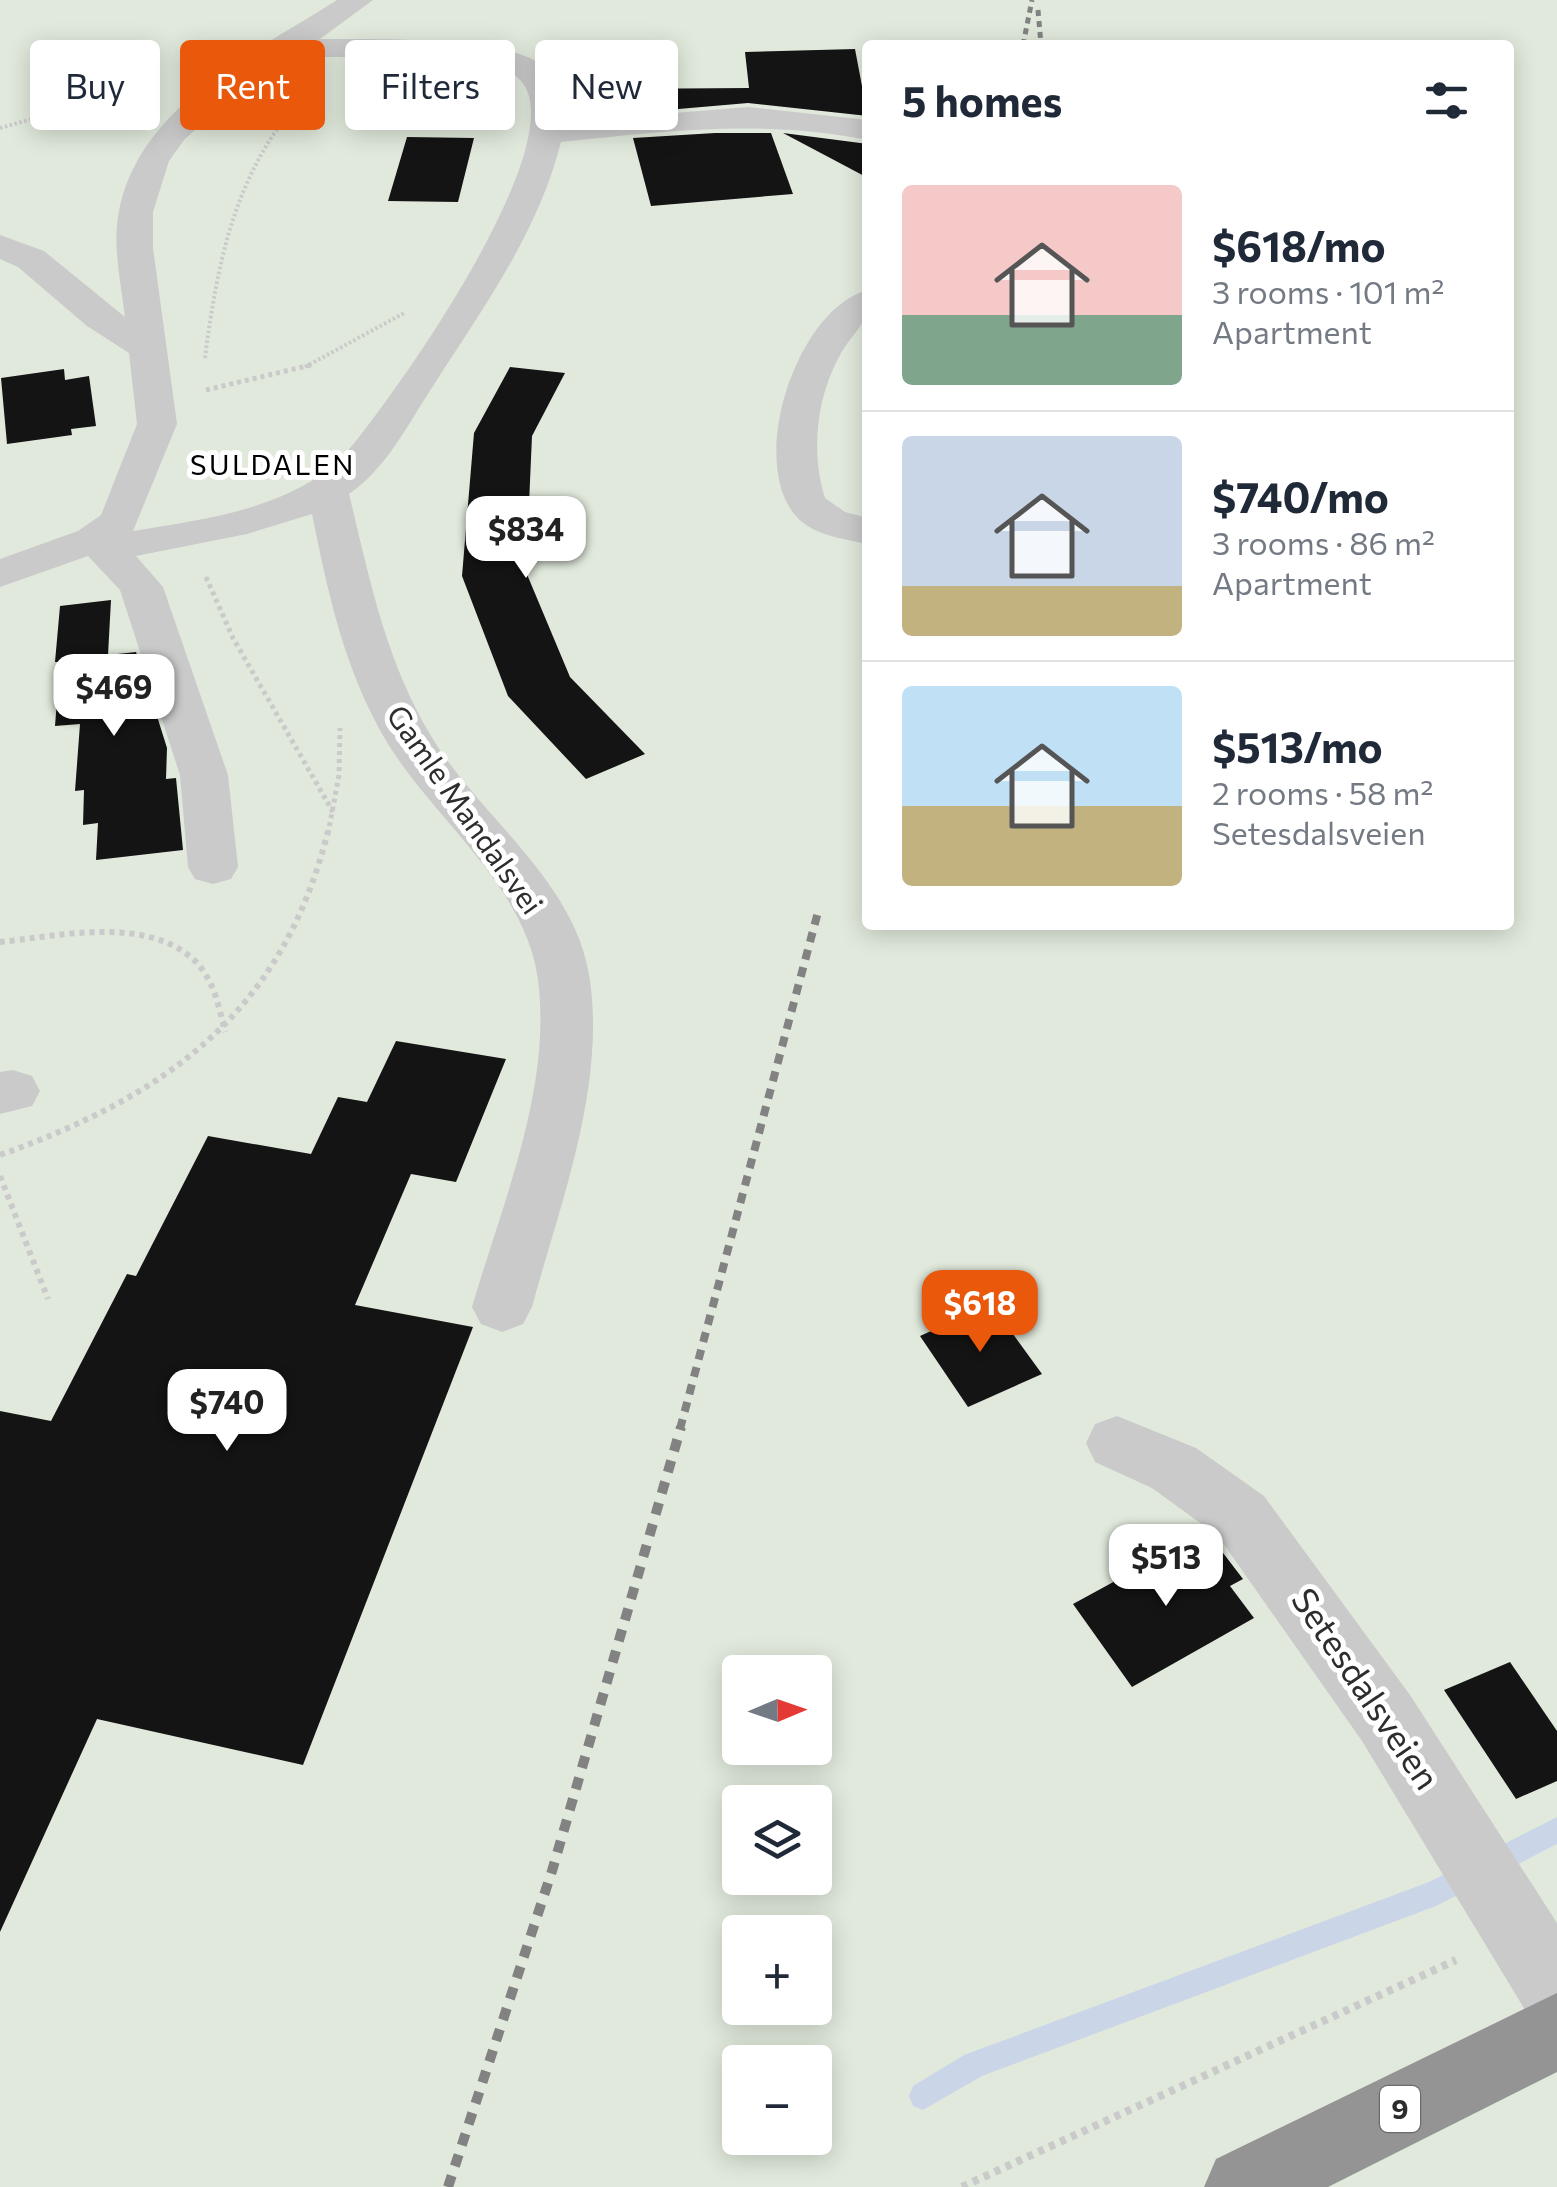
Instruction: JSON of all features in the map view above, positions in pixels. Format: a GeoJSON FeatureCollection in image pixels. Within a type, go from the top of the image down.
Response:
{"type":"FeatureCollection","features":[{"type":"Feature","properties":{"kind":"highway","name":"9"},"geometry":{"type":"LineString","coordinates":[[1244,2187],[1557,2031]]}},
{"type":"Feature","properties":{"kind":"street"},"geometry":{"type":"LineString","coordinates":[[298,40],[358,0]]}},
{"type":"Feature","properties":{"kind":"street"},"geometry":{"type":"LineString","coordinates":[[0,574],[100,545],[278,512],[327,491],[356,469],[469,302],[518,221],[542,158],[546,134],[545,88],[531,72],[515,64]]}},
{"type":"Feature","properties":{"kind":"street"},"geometry":{"type":"LineString","coordinates":[[546,134],[768,115],[862,129]]}},
{"type":"Feature","properties":{"kind":"street"},"geometry":{"type":"LineString","coordinates":[[100,545],[123,516],[158,424],[135,248],[142,187],[152,160],[180,126]]}},
{"type":"Feature","properties":{"kind":"street"},"geometry":{"type":"LineString","coordinates":[[0,246],[30,259],[100,318],[149,350]]}},
{"type":"Feature","properties":{"kind":"street"},"geometry":{"type":"LineString","coordinates":[[862,307],[840,327],[806,388],[797,456],[802,496],[810,507],[826,519],[862,529]]}},
{"type":"Feature","properties":{"kind":"street","name":"Gamle Mandalsvei"},"geometry":{"type":"LineString","coordinates":[[327,491],[360,647],[428,768],[522,888],[548,930],[564,978],[556,1100],[502,1307]]}},
{"type":"Feature","properties":{"kind":"street"},"geometry":{"type":"LineString","coordinates":[[100,545],[141,587],[204,775],[213,867]]}},
{"type":"Feature","properties":{"kind":"street","name":"Setesdalsveien"},"geometry":{"type":"LineString","coordinates":[[1118,1443],[1174,1468],[1241,1516],[1293,1582],[1396,1734],[1557,1990]]}},
{"type":"Feature","properties":{"kind":"path"},"geometry":{"type":"LineString","coordinates":[[205,360],[220,252],[243,182],[291,107],[345,64]]}},
{"type":"Feature","properties":{"kind":"path"},"geometry":{"type":"LineString","coordinates":[[0,128],[180,77]]}},
{"type":"Feature","properties":{"kind":"path"},"geometry":{"type":"LineString","coordinates":[[156,400],[285,374],[332,354],[370,324],[412,310],[469,302]]}},
{"type":"Feature","properties":{"kind":"path"},"geometry":{"type":"LineString","coordinates":[[0,1154],[47,1140],[130,1100],[181,1069],[226,1032],[263,988],[295,936],[334,813],[303,751],[224,620],[203,566]]}},
{"type":"Feature","properties":{"kind":"path"},"geometry":{"type":"LineString","coordinates":[[0,942],[96,934],[165,938],[180,945],[193,960],[222,1006],[226,1032]]}},
{"type":"Feature","properties":{"kind":"path"},"geometry":{"type":"LineString","coordinates":[[0,1176],[48,1299]]}},
{"type":"Feature","properties":{"kind":"path"},"geometry":{"type":"LineString","coordinates":[[962,2187],[1518,1932]]}},
{"type":"Feature","properties":{"kind":"shaded area"},"geometry":{"type":"Polygon","coordinates":[[[0,0],[1557,0],[1557,2187],[0,2187],[0,0]]]}},
{"type":"Feature","properties":{"kind":"building"},"geometry":{"type":"Polygon","coordinates":[[[855,49],[862,86],[862,115],[748,103],[678,109],[678,89],[749,88],[745,52],[855,49]]]}},
{"type":"Feature","properties":{"kind":"building"},"geometry":{"type":"Polygon","coordinates":[[[771,133],[793,194],[651,206],[633,138],[771,133]]]}},
{"type":"Feature","properties":{"kind":"building"},"geometry":{"type":"Polygon","coordinates":[[[783,133],[862,143],[862,175],[783,133]]]}},
{"type":"Feature","properties":{"kind":"building"},"geometry":{"type":"Polygon","coordinates":[[[407,137],[474,138],[458,202],[388,201],[407,137]]]}},
{"type":"Feature","properties":{"kind":"building"},"geometry":{"type":"Polygon","coordinates":[[[510,367],[565,373],[532,436],[526,572],[570,677],[645,754],[586,779],[508,696],[462,576],[474,433],[510,367]]]}},
{"type":"Feature","properties":{"kind":"building"},"geometry":{"type":"Polygon","coordinates":[[[64,369],[65,380],[89,376],[96,426],[71,429],[72,435],[7,444],[1,378],[64,369]]]}},
{"type":"Feature","properties":{"kind":"building"},"geometry":{"type":"Polygon","coordinates":[[[111,600],[108,655],[136,652],[145,678],[144,714],[156,713],[167,748],[166,779],[176,778],[183,850],[96,860],[98,823],[83,825],[84,790],[75,791],[80,724],[55,726],[60,662],[55,662],[60,606],[111,600]]]}},
{"type":"Feature","properties":{"kind":"building"},"geometry":{"type":"Polygon","coordinates":[[[396,1041],[506,1059],[456,1182],[411,1174],[355,1305],[473,1327],[303,1765],[97,1719],[0,1932],[0,1411],[51,1421],[127,1274],[136,1276],[208,1136],[311,1154],[338,1097],[367,1102],[396,1041]]]}},
{"type":"Feature","properties":{"kind":"building"},"geometry":{"type":"Polygon","coordinates":[[[991,1304],[1042,1374],[968,1407],[920,1336],[991,1304]]]}},
{"type":"Feature","properties":{"kind":"building"},"geometry":{"type":"Polygon","coordinates":[[[1210,1536],[1243,1579],[1230,1586],[1254,1618],[1132,1687],[1073,1604],[1194,1538],[1198,1543],[1210,1536]]]}},
{"type":"Feature","properties":{"kind":"building"},"geometry":{"type":"Polygon","coordinates":[[[1510,1662],[1557,1731],[1557,1781],[1516,1799],[1444,1690],[1510,1662]]]}},
{"type":"Feature","properties":{"kind":"waterway"},"geometry":{"type":"LineString","coordinates":[[923,2096],[974,2065],[1436,1893],[1557,1830]]}},
{"type":"Feature","properties":{"kind":"railway"},"geometry":{"type":"LineString","coordinates":[[1024,40],[1032,0]]}},
{"type":"Feature","properties":{"kind":"railway"},"geometry":{"type":"LineString","coordinates":[[1038,10],[1041,40]]}},
{"type":"Feature","properties":{"kind":"railway"},"geometry":{"type":"LineString","coordinates":[[680,1429],[818,912]]}},
{"type":"Feature","properties":{"kind":"railway"},"geometry":{"type":"LineString","coordinates":[[448,2187],[552,1871],[681,1427]]}},
{"type":"Feature","properties":{"kind":"district","name":"SULDALEN"},"geometry":{"type":"Point","coordinates":[273,465]}}]}
